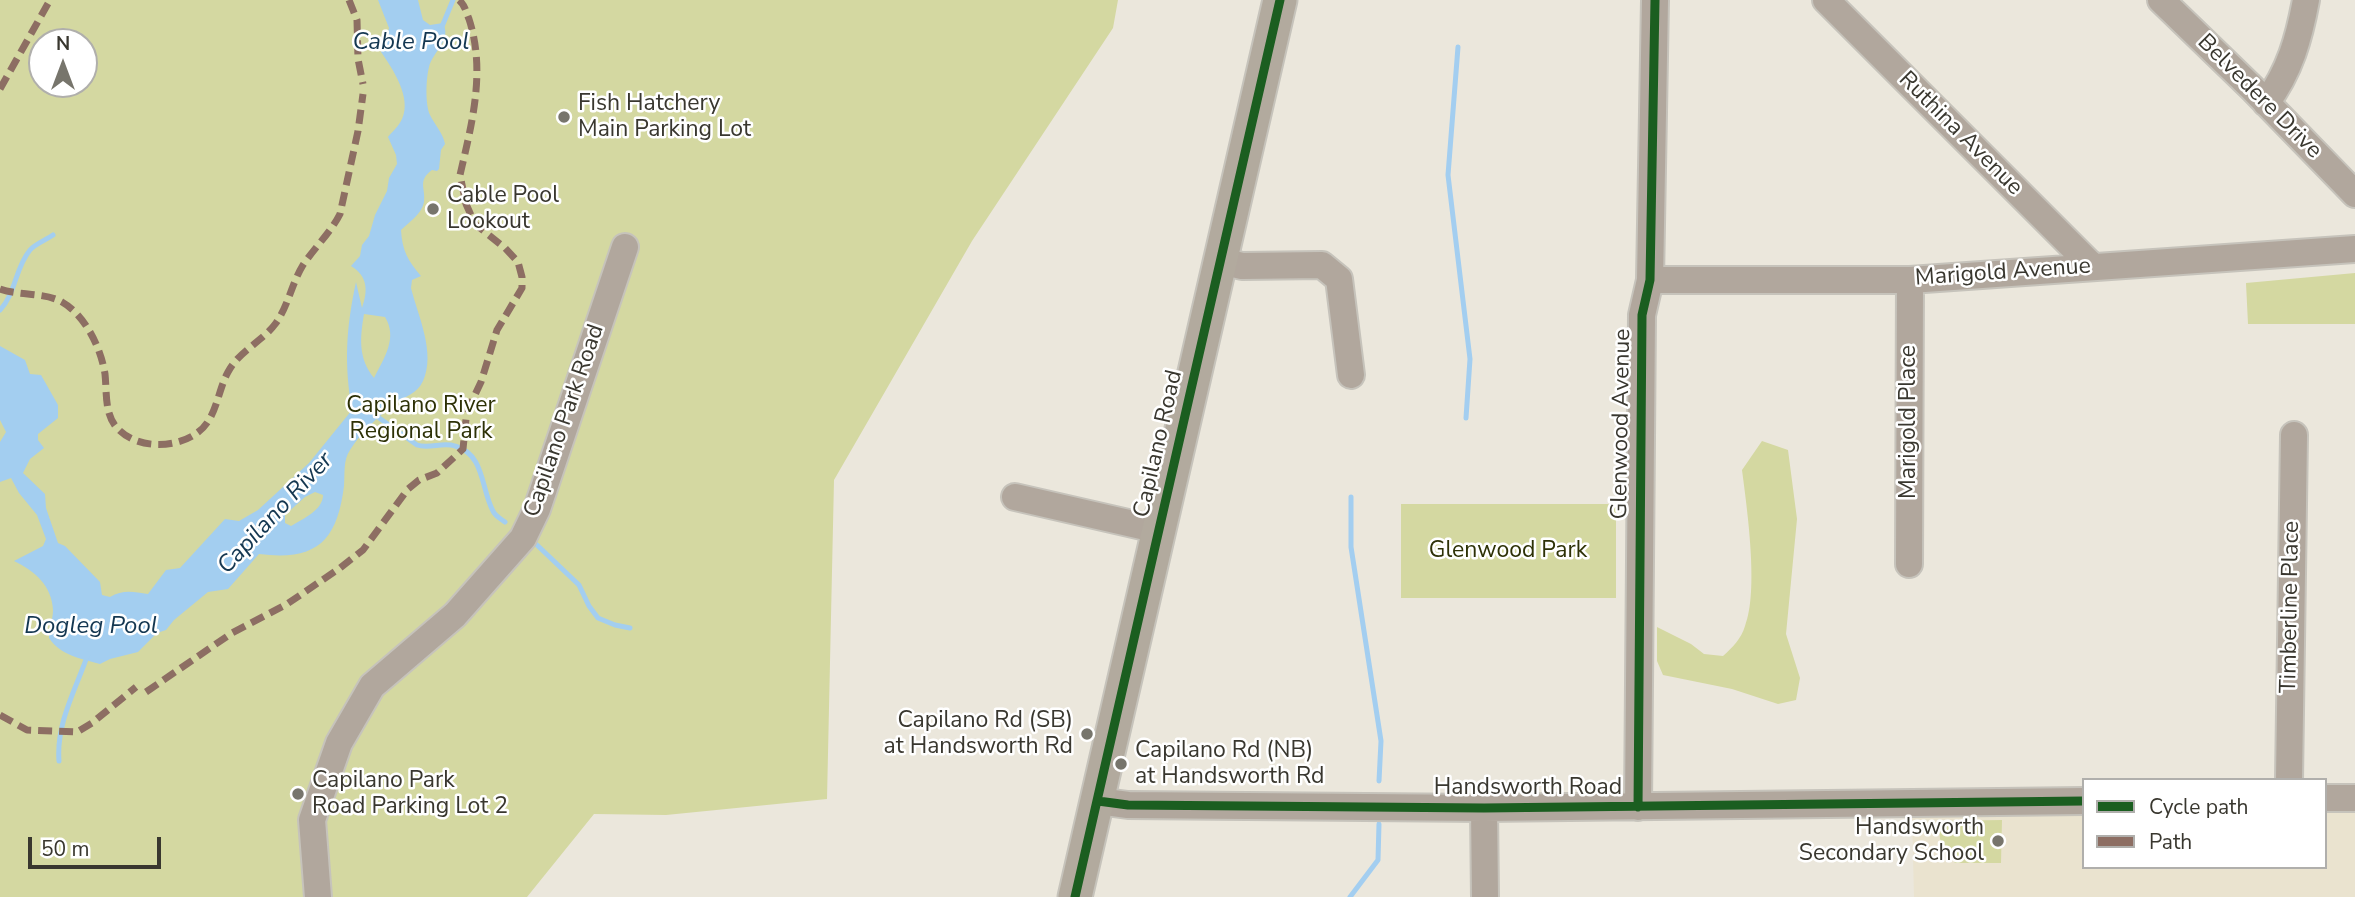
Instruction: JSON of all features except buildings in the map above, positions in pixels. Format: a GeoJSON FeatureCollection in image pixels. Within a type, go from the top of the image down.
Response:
{"type":"FeatureCollection","features":[{"type":"Feature","properties":{"kind":"main road","name":"Capilano Road"},"geometry":{"type":"LineString","coordinates":[[1075,897],[1280,0]]}},
{"type":"Feature","properties":{"kind":"street","name":"Glenwood Avenue"},"geometry":{"type":"LineString","coordinates":[[1638,807],[1642,315],[1650,280],[1654,0]]}},
{"type":"Feature","properties":{"kind":"street","name":"Ruthina Avenue"},"geometry":{"type":"LineString","coordinates":[[1826,0],[2093,267]]}},
{"type":"Feature","properties":{"kind":"street","name":"Belvedere Drive"},"geometry":{"type":"LineString","coordinates":[[2161,0],[2355,194]]}},
{"type":"Feature","properties":{"kind":"street"},"geometry":{"type":"LineString","coordinates":[[2266,103],[2297,48],[2306,0]]}},
{"type":"Feature","properties":{"kind":"street","name":"Capilano Park Road"},"geometry":{"type":"LineString","coordinates":[[318,897],[312,820],[339,743],[372,686],[455,615],[523,538],[537,509],[625,247]]}},
{"type":"Feature","properties":{"kind":"street","name":"Marigold Avenue"},"geometry":{"type":"LineString","coordinates":[[1650,280],[1910,280],[2355,250]]}},
{"type":"Feature","properties":{"kind":"street"},"geometry":{"type":"LineString","coordinates":[[1221,261],[1242,266],[1322,265],[1339,279],[1352,374]]}},
{"type":"Feature","properties":{"kind":"street","name":"Marigold Place"},"geometry":{"type":"LineString","coordinates":[[1909,564],[1910,280]]}},
{"type":"Feature","properties":{"kind":"street","name":"Timberline Place"},"geometry":{"type":"LineString","coordinates":[[2289,778],[2294,435]]}},
{"type":"Feature","properties":{"kind":"street","name":"Capilano Road"},"geometry":{"type":"LineString","coordinates":[[1015,497],[1159,530]]}},
{"type":"Feature","properties":{"kind":"street"},"geometry":{"type":"LineString","coordinates":[[2327,798],[2355,798]]}},
{"type":"Feature","properties":{"kind":"street","name":"Handsworth Road"},"geometry":{"type":"LineString","coordinates":[[1098,801],[1128,806],[1484,808],[2082,801]]}},
{"type":"Feature","properties":{"kind":"street"},"geometry":{"type":"LineString","coordinates":[[1484,808],[1485,897]]}},
{"type":"Feature","properties":{"kind":"shaded area","name":"Handsworth Secondary School"},"geometry":{"type":"Polygon","coordinates":[[[2327,808],[2355,808],[2355,897],[1914,897],[1912,814],[2082,812],[2082,869],[2327,869],[2327,808]]]}},
{"type":"Feature","properties":{"kind":"green space","name":"Capilano River Regional Park"},"geometry":{"type":"Polygon","coordinates":[[[0,0],[1118,0],[1113,28],[972,241],[834,480],[827,799],[666,815],[594,814],[527,897],[0,897],[0,0]]]}},
{"type":"Feature","properties":{"kind":"green space"},"geometry":{"type":"Polygon","coordinates":[[[2355,273],[2355,324],[2248,324],[2246,283],[2355,273]]]}},
{"type":"Feature","properties":{"kind":"green space"},"geometry":{"type":"Polygon","coordinates":[[[1762,441],[1788,450],[1797,519],[1786,634],[1800,678],[1796,700],[1778,704],[1732,689],[1663,675],[1657,661],[1657,627],[1691,644],[1704,654],[1723,656],[1743,631],[1749,611],[1752,571],[1742,470],[1762,441]]]}},
{"type":"Feature","properties":{"kind":"green space","name":"Glenwood Park"},"geometry":{"type":"Polygon","coordinates":[[[1401,504],[1616,504],[1616,598],[1401,598],[1401,504]]]}},
{"type":"Feature","properties":{"kind":"green space"},"geometry":{"type":"Polygon","coordinates":[[[2002,820],[2001,863],[1955,863],[1940,839],[1939,821],[2002,820]]]}},
{"type":"Feature","properties":{"kind":"water"},"geometry":{"type":"Polygon","coordinates":[[[378,0],[418,0],[423,20],[430,25],[443,23],[445,29],[444,41],[429,67],[426,91],[430,115],[445,144],[441,150],[439,169],[432,170],[423,181],[423,206],[401,230],[407,255],[421,276],[412,280],[411,288],[427,347],[427,370],[423,381],[414,392],[394,404],[376,420],[350,450],[345,463],[344,486],[336,521],[320,544],[295,554],[259,554],[228,589],[208,592],[138,652],[100,664],[65,653],[49,638],[53,610],[46,587],[29,570],[14,561],[43,546],[46,539],[37,515],[11,478],[0,482],[0,442],[6,432],[0,420],[0,346],[25,360],[30,374],[41,375],[58,405],[58,418],[38,434],[38,440],[44,448],[30,459],[23,473],[45,494],[46,508],[58,543],[65,546],[100,582],[102,595],[110,597],[129,592],[148,594],[166,570],[180,568],[225,519],[239,521],[258,510],[309,463],[352,410],[347,361],[348,331],[356,282],[362,308],[366,290],[361,274],[351,266],[360,256],[362,245],[369,236],[375,215],[387,191],[389,178],[397,164],[388,137],[401,122],[405,102],[400,84],[381,52],[389,28],[378,0]],[[364,314],[363,355],[374,378],[388,348],[389,325],[385,317],[364,314]],[[315,492],[305,497],[285,515],[285,523],[291,526],[316,510],[323,495],[315,492]]]}},
{"type":"Feature","properties":{"kind":"waterway","name":"Cable Pool"},"geometry":{"type":"LineString","coordinates":[[441,29],[453,0]]}},
{"type":"Feature","properties":{"kind":"waterway"},"geometry":{"type":"LineString","coordinates":[[1458,47],[1448,175],[1470,359],[1466,418]]}},
{"type":"Feature","properties":{"kind":"waterway"},"geometry":{"type":"LineString","coordinates":[[0,310],[9,296],[25,257],[35,246],[53,235]]}},
{"type":"Feature","properties":{"kind":"waterway"},"geometry":{"type":"LineString","coordinates":[[375,415],[417,445],[450,445],[465,450],[477,465],[494,513],[505,522]]}},
{"type":"Feature","properties":{"kind":"waterway"},"geometry":{"type":"LineString","coordinates":[[1351,497],[1351,547],[1381,741],[1379,781]]}},
{"type":"Feature","properties":{"kind":"waterway"},"geometry":{"type":"LineString","coordinates":[[537,545],[579,585],[598,618],[630,628]]}},
{"type":"Feature","properties":{"kind":"waterway"},"geometry":{"type":"LineString","coordinates":[[59,761],[64,720],[88,654]]}},
{"type":"Feature","properties":{"kind":"waterway"},"geometry":{"type":"LineString","coordinates":[[1350,897],[1378,860],[1379,824]]}},
{"type":"Feature","properties":{"kind":"marked path"},"geometry":{"type":"LineString","coordinates":[[0,89],[50,0]]}},
{"type":"Feature","properties":{"kind":"marked path"},"geometry":{"type":"LineString","coordinates":[[349,0],[357,20],[358,59],[363,84]]}},
{"type":"Feature","properties":{"kind":"marked path"},"geometry":{"type":"LineString","coordinates":[[146,692],[232,633],[287,604],[340,568],[363,550],[408,489],[419,480],[437,473],[463,449],[466,419],[471,403],[481,382],[497,330],[522,288],[522,277],[518,262],[475,224],[466,204],[460,175],[469,136],[477,78],[474,38],[464,6],[459,0]]}},
{"type":"Feature","properties":{"kind":"marked path"},"geometry":{"type":"LineString","coordinates":[[0,289],[55,299],[78,315],[91,333],[100,354],[110,417],[126,436],[156,444],[188,438],[209,420],[224,380],[233,365],[276,323],[303,265],[340,214],[363,94]]}},
{"type":"Feature","properties":{"kind":"marked path"},"geometry":{"type":"LineString","coordinates":[[0,715],[27,730],[77,732],[136,687]]}},
{"type":"Feature","properties":{"kind":"cycle path"},"geometry":{"type":"LineString","coordinates":[[1075,897],[1280,0]]}},
{"type":"Feature","properties":{"kind":"cycle path"},"geometry":{"type":"LineString","coordinates":[[1638,807],[1642,315],[1650,280],[1655,0]]}},
{"type":"Feature","properties":{"kind":"cycle path"},"geometry":{"type":"LineString","coordinates":[[1098,801],[1128,805],[1484,808],[2082,801]]}},
{"type":"Feature","properties":{"kind":"place","name":"Fish Hatchery Main Parking Lot"},"geometry":{"type":"Point","coordinates":[564,117]}},
{"type":"Feature","properties":{"kind":"place","name":"Cable Pool Lookout"},"geometry":{"type":"Point","coordinates":[433,209]}},
{"type":"Feature","properties":{"kind":"place","name":"Capilano Rd (SB) at Handsworth Rd"},"geometry":{"type":"Point","coordinates":[1087,734]}},
{"type":"Feature","properties":{"kind":"place","name":"Capilano Rd (NB) at Handsworth Rd"},"geometry":{"type":"Point","coordinates":[1121,764]}},
{"type":"Feature","properties":{"kind":"place","name":"Capilano Park Road Parking Lot 2"},"geometry":{"type":"Point","coordinates":[298,794]}},
{"type":"Feature","properties":{"kind":"place","name":"Handsworth Secondary School"},"geometry":{"type":"Point","coordinates":[1998,841]}},
{"type":"Feature","properties":{"kind":"water label","name":"Capilano River"},"geometry":{"type":"Point","coordinates":[276,514]}},
{"type":"Feature","properties":{"kind":"water label","name":"Dogleg Pool"},"geometry":{"type":"Point","coordinates":[91,627]}}]}
